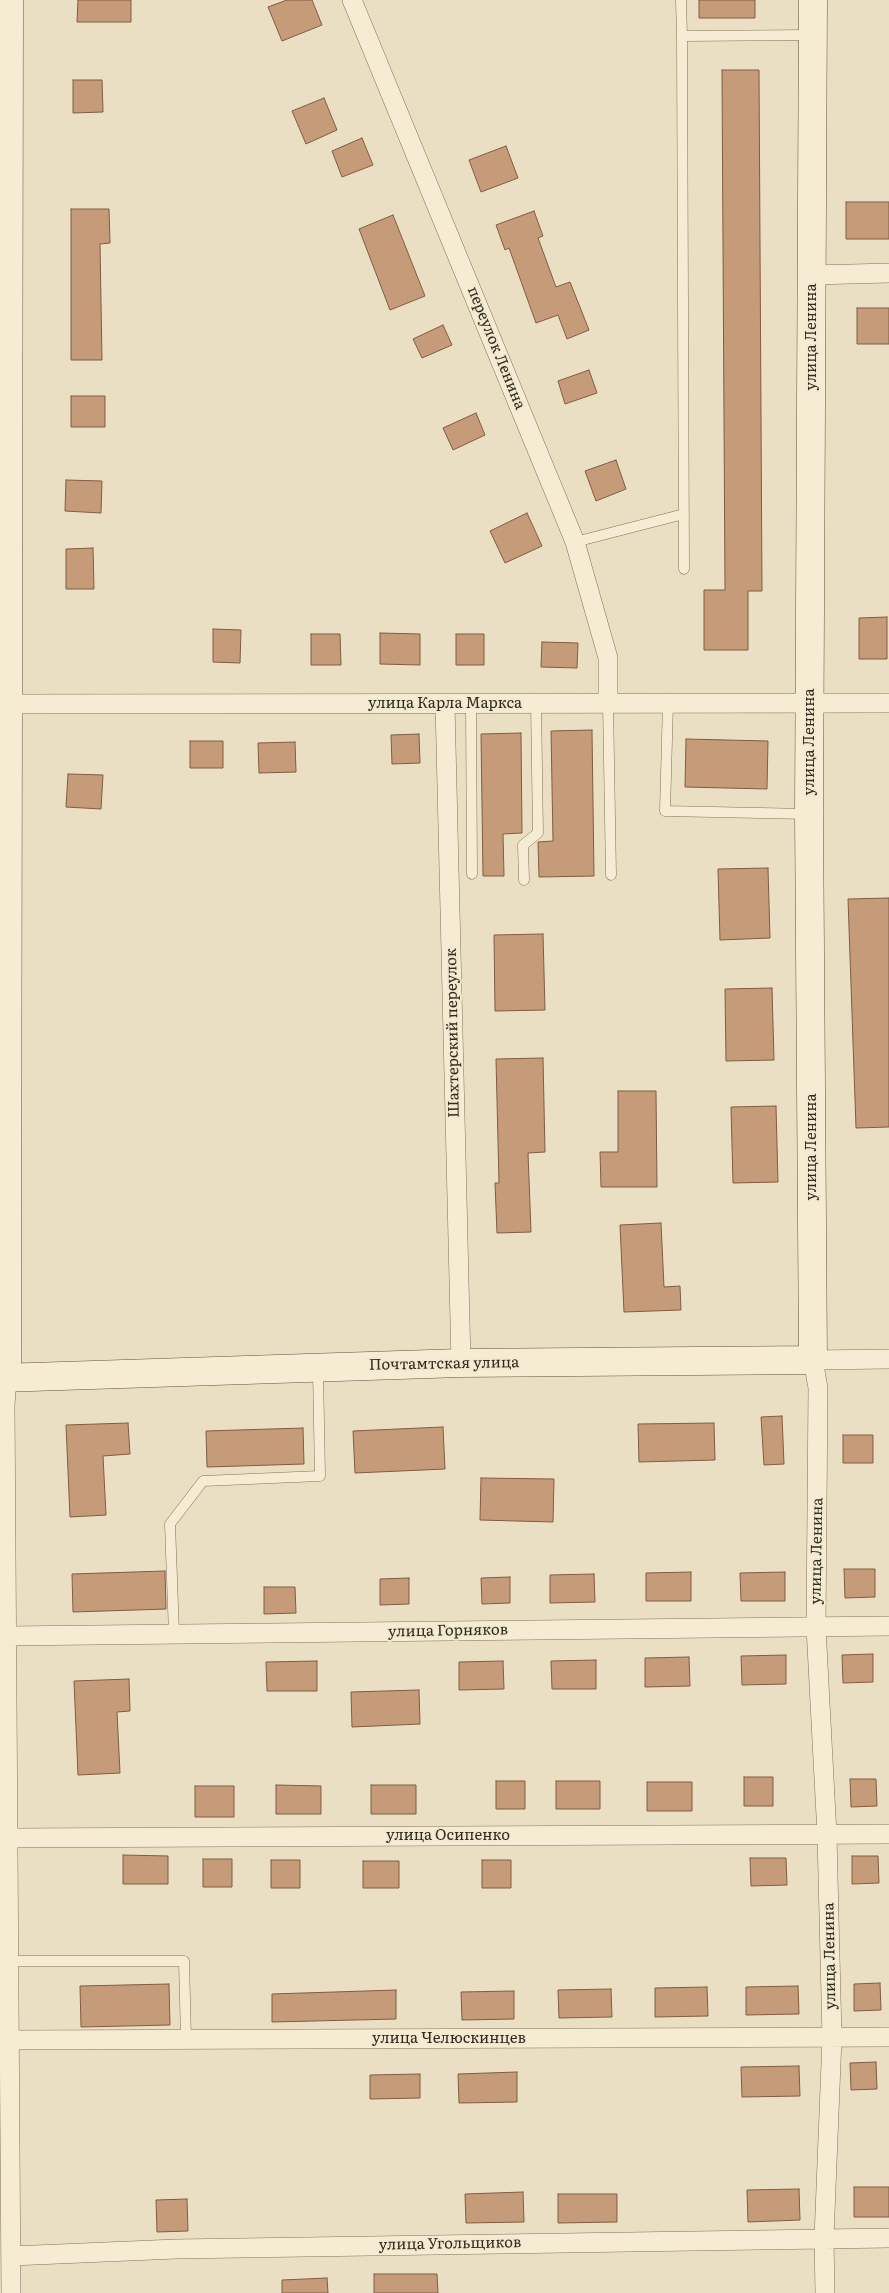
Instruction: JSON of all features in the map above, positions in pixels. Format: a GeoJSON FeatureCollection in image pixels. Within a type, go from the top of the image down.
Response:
{"type":"FeatureCollection","features":[{"type":"Feature","properties":{"kind":"street"},"geometry":{"type":"LineString","coordinates":[[9,0],[4,103],[3,914],[5,1406],[3,1529],[7,1636],[8,1838],[4,1961],[9,2040],[11,2293]]}},
{"type":"Feature","properties":{"kind":"street","name":"переулок Ленина"},"geometry":{"type":"LineString","coordinates":[[352,0],[576,542],[608,658],[608,704]]}},
{"type":"Feature","properties":{"kind":"street","name":"улица Ленина"},"geometry":{"type":"LineString","coordinates":[[812,0],[809,814],[813,1360],[818,1388],[816,1627],[827,1835],[832,2038],[824,2238],[825,2293]]}},
{"type":"Feature","properties":{"kind":"street"},"geometry":{"type":"LineString","coordinates":[[812,275],[889,273]]}},
{"type":"Feature","properties":{"kind":"street","name":"улица Карла Маркса"},"geometry":{"type":"LineString","coordinates":[[4,704],[889,703]]}},
{"type":"Feature","properties":{"kind":"street","name":"Шахтерский переулок"},"geometry":{"type":"LineString","coordinates":[[445,704],[461,1363]]}},
{"type":"Feature","properties":{"kind":"street","name":"Почтамтская улица"},"geometry":{"type":"LineString","coordinates":[[4,1378],[318,1366],[889,1359]]}},
{"type":"Feature","properties":{"kind":"street","name":"улица Горняков"},"geometry":{"type":"LineString","coordinates":[[7,1636],[889,1626]]}},
{"type":"Feature","properties":{"kind":"street","name":"улица Осипенко"},"geometry":{"type":"LineString","coordinates":[[8,1838],[889,1834]]}},
{"type":"Feature","properties":{"kind":"street","name":"улица Челюскинцев"},"geometry":{"type":"LineString","coordinates":[[9,2040],[889,2037]]}},
{"type":"Feature","properties":{"kind":"street","name":"улица Угольщиков"},"geometry":{"type":"LineString","coordinates":[[11,2256],[176,2249],[889,2238]]}},
{"type":"Feature","properties":{"kind":"lane"},"geometry":{"type":"LineString","coordinates":[[681,0],[684,569]]}},
{"type":"Feature","properties":{"kind":"lane"},"geometry":{"type":"LineString","coordinates":[[682,36],[813,35]]}},
{"type":"Feature","properties":{"kind":"lane"},"geometry":{"type":"LineString","coordinates":[[576,542],[684,514]]}},
{"type":"Feature","properties":{"kind":"lane"},"geometry":{"type":"LineString","coordinates":[[668,703],[665,811],[809,814]]}},
{"type":"Feature","properties":{"kind":"lane"},"geometry":{"type":"LineString","coordinates":[[470,704],[472,874]]}},
{"type":"Feature","properties":{"kind":"lane"},"geometry":{"type":"LineString","coordinates":[[524,880],[523,845],[538,833],[536,704]]}},
{"type":"Feature","properties":{"kind":"lane"},"geometry":{"type":"LineString","coordinates":[[608,704],[611,875]]}},
{"type":"Feature","properties":{"kind":"lane"},"geometry":{"type":"LineString","coordinates":[[174,1634],[170,1524],[203,1481],[320,1476],[318,1366]]}},
{"type":"Feature","properties":{"kind":"lane"},"geometry":{"type":"LineString","coordinates":[[4,1961],[184,1961],[186,2040]]}},
{"type":"Feature","properties":{"kind":"building"},"geometry":{"type":"Polygon","coordinates":[[[78,0],[131,0],[131,22],[77,22],[78,0]]]}},
{"type":"Feature","properties":{"kind":"building"},"geometry":{"type":"Polygon","coordinates":[[[287,0],[312,0],[322,25],[282,41],[268,7],[287,0]]]}},
{"type":"Feature","properties":{"kind":"building"},"geometry":{"type":"Polygon","coordinates":[[[699,0],[755,0],[755,18],[699,18],[699,0]]]}},
{"type":"Feature","properties":{"kind":"building"},"geometry":{"type":"Polygon","coordinates":[[[722,70],[759,70],[762,591],[748,591],[748,650],[704,650],[704,590],[725,590],[722,70]]]}},
{"type":"Feature","properties":{"kind":"building"},"geometry":{"type":"Polygon","coordinates":[[[73,80],[102,80],[103,112],[73,113],[73,80]]]}},
{"type":"Feature","properties":{"kind":"building"},"geometry":{"type":"Polygon","coordinates":[[[324,98],[337,130],[306,144],[292,111],[324,98]]]}},
{"type":"Feature","properties":{"kind":"building"},"geometry":{"type":"Polygon","coordinates":[[[362,138],[373,165],[342,177],[332,151],[362,138]]]}},
{"type":"Feature","properties":{"kind":"building"},"geometry":{"type":"Polygon","coordinates":[[[506,146],[518,178],[481,192],[469,160],[506,146]]]}},
{"type":"Feature","properties":{"kind":"building"},"geometry":{"type":"Polygon","coordinates":[[[846,202],[889,202],[889,239],[846,239],[846,202]]]}},
{"type":"Feature","properties":{"kind":"building"},"geometry":{"type":"Polygon","coordinates":[[[71,209],[109,209],[110,243],[100,244],[102,360],[71,360],[71,209]]]}},
{"type":"Feature","properties":{"kind":"building"},"geometry":{"type":"Polygon","coordinates":[[[534,211],[543,236],[538,238],[556,287],[570,282],[589,330],[567,339],[558,315],[536,323],[509,248],[505,250],[496,225],[534,211]]]}},
{"type":"Feature","properties":{"kind":"building"},"geometry":{"type":"Polygon","coordinates":[[[393,215],[425,296],[390,310],[359,229],[393,215]]]}},
{"type":"Feature","properties":{"kind":"building"},"geometry":{"type":"Polygon","coordinates":[[[857,308],[889,308],[889,344],[857,344],[857,308]]]}},
{"type":"Feature","properties":{"kind":"building"},"geometry":{"type":"Polygon","coordinates":[[[443,325],[452,345],[422,358],[413,339],[443,325]]]}},
{"type":"Feature","properties":{"kind":"building"},"geometry":{"type":"Polygon","coordinates":[[[589,370],[597,393],[565,404],[558,381],[589,370]]]}},
{"type":"Feature","properties":{"kind":"building"},"geometry":{"type":"Polygon","coordinates":[[[71,396],[105,396],[105,427],[71,427],[71,396]]]}},
{"type":"Feature","properties":{"kind":"building"},"geometry":{"type":"Polygon","coordinates":[[[476,413],[485,435],[453,450],[443,428],[476,413]]]}},
{"type":"Feature","properties":{"kind":"building"},"geometry":{"type":"Polygon","coordinates":[[[616,460],[626,489],[596,501],[585,471],[616,460]]]}},
{"type":"Feature","properties":{"kind":"building"},"geometry":{"type":"Polygon","coordinates":[[[66,480],[102,481],[101,513],[65,511],[66,480]]]}},
{"type":"Feature","properties":{"kind":"building"},"geometry":{"type":"Polygon","coordinates":[[[527,513],[542,546],[505,563],[490,531],[527,513]]]}},
{"type":"Feature","properties":{"kind":"building"},"geometry":{"type":"Polygon","coordinates":[[[93,548],[94,589],[66,589],[66,549],[93,548]]]}},
{"type":"Feature","properties":{"kind":"building"},"geometry":{"type":"Polygon","coordinates":[[[887,617],[887,659],[859,659],[859,618],[887,617]]]}},
{"type":"Feature","properties":{"kind":"building"},"geometry":{"type":"Polygon","coordinates":[[[213,629],[241,630],[240,663],[213,662],[213,629]]]}},
{"type":"Feature","properties":{"kind":"building"},"geometry":{"type":"Polygon","coordinates":[[[380,633],[420,634],[420,665],[380,664],[380,633]]]}},
{"type":"Feature","properties":{"kind":"building"},"geometry":{"type":"Polygon","coordinates":[[[311,634],[340,634],[341,665],[311,665],[311,634]]]}},
{"type":"Feature","properties":{"kind":"building"},"geometry":{"type":"Polygon","coordinates":[[[456,634],[484,634],[484,665],[456,665],[456,634]]]}},
{"type":"Feature","properties":{"kind":"building"},"geometry":{"type":"Polygon","coordinates":[[[542,642],[578,643],[577,668],[541,667],[542,642]]]}},
{"type":"Feature","properties":{"kind":"building"},"geometry":{"type":"Polygon","coordinates":[[[592,730],[594,876],[539,877],[538,842],[553,841],[551,731],[592,730]]]}},
{"type":"Feature","properties":{"kind":"building"},"geometry":{"type":"Polygon","coordinates":[[[521,733],[522,833],[503,834],[504,876],[483,876],[481,734],[521,733]]]}},
{"type":"Feature","properties":{"kind":"building"},"geometry":{"type":"Polygon","coordinates":[[[419,734],[420,763],[392,764],[391,735],[419,734]]]}},
{"type":"Feature","properties":{"kind":"building"},"geometry":{"type":"Polygon","coordinates":[[[686,739],[768,741],[767,789],[685,787],[686,739]]]}},
{"type":"Feature","properties":{"kind":"building"},"geometry":{"type":"Polygon","coordinates":[[[190,741],[223,741],[223,768],[190,768],[190,741]]]}},
{"type":"Feature","properties":{"kind":"building"},"geometry":{"type":"Polygon","coordinates":[[[295,742],[296,772],[259,773],[258,743],[295,742]]]}},
{"type":"Feature","properties":{"kind":"building"},"geometry":{"type":"Polygon","coordinates":[[[68,774],[103,775],[101,809],[66,807],[68,774]]]}},
{"type":"Feature","properties":{"kind":"building"},"geometry":{"type":"Polygon","coordinates":[[[768,868],[770,938],[720,940],[718,869],[768,868]]]}},
{"type":"Feature","properties":{"kind":"building"},"geometry":{"type":"Polygon","coordinates":[[[889,898],[889,1127],[856,1128],[848,899],[889,898]]]}},
{"type":"Feature","properties":{"kind":"building"},"geometry":{"type":"Polygon","coordinates":[[[543,934],[545,1010],[495,1011],[494,935],[543,934]]]}},
{"type":"Feature","properties":{"kind":"building"},"geometry":{"type":"Polygon","coordinates":[[[772,988],[774,1060],[726,1061],[725,989],[772,988]]]}},
{"type":"Feature","properties":{"kind":"building"},"geometry":{"type":"Polygon","coordinates":[[[543,1058],[545,1152],[528,1153],[531,1232],[497,1233],[495,1183],[499,1183],[496,1059],[543,1058]]]}},
{"type":"Feature","properties":{"kind":"building"},"geometry":{"type":"Polygon","coordinates":[[[618,1091],[656,1091],[657,1187],[601,1187],[600,1152],[618,1152],[618,1091]]]}},
{"type":"Feature","properties":{"kind":"building"},"geometry":{"type":"Polygon","coordinates":[[[776,1106],[778,1182],[733,1183],[731,1107],[776,1106]]]}},
{"type":"Feature","properties":{"kind":"building"},"geometry":{"type":"Polygon","coordinates":[[[661,1223],[664,1287],[680,1286],[681,1310],[624,1312],[620,1225],[661,1223]]]}},
{"type":"Feature","properties":{"kind":"building"},"geometry":{"type":"Polygon","coordinates":[[[782,1416],[784,1464],[764,1465],[761,1417],[782,1416]]]}},
{"type":"Feature","properties":{"kind":"building"},"geometry":{"type":"Polygon","coordinates":[[[128,1423],[130,1454],[103,1456],[106,1515],[70,1517],[66,1425],[128,1423]]]}},
{"type":"Feature","properties":{"kind":"building"},"geometry":{"type":"Polygon","coordinates":[[[714,1423],[715,1460],[639,1462],[638,1424],[714,1423]]]}},
{"type":"Feature","properties":{"kind":"building"},"geometry":{"type":"Polygon","coordinates":[[[443,1427],[445,1469],[355,1473],[353,1431],[443,1427]]]}},
{"type":"Feature","properties":{"kind":"building"},"geometry":{"type":"Polygon","coordinates":[[[303,1428],[304,1464],[207,1467],[206,1431],[303,1428]]]}},
{"type":"Feature","properties":{"kind":"building"},"geometry":{"type":"Polygon","coordinates":[[[843,1435],[873,1435],[873,1463],[843,1463],[843,1435]]]}},
{"type":"Feature","properties":{"kind":"building"},"geometry":{"type":"Polygon","coordinates":[[[481,1478],[554,1479],[553,1522],[480,1520],[481,1478]]]}},
{"type":"Feature","properties":{"kind":"building"},"geometry":{"type":"Polygon","coordinates":[[[844,1569],[875,1569],[875,1597],[845,1598],[844,1569]]]}},
{"type":"Feature","properties":{"kind":"building"},"geometry":{"type":"Polygon","coordinates":[[[165,1571],[166,1609],[73,1612],[72,1574],[165,1571]]]}},
{"type":"Feature","properties":{"kind":"building"},"geometry":{"type":"Polygon","coordinates":[[[691,1572],[691,1601],[646,1601],[646,1573],[691,1572]]]}},
{"type":"Feature","properties":{"kind":"building"},"geometry":{"type":"Polygon","coordinates":[[[785,1572],[785,1601],[741,1601],[740,1573],[785,1572]]]}},
{"type":"Feature","properties":{"kind":"building"},"geometry":{"type":"Polygon","coordinates":[[[594,1574],[595,1602],[550,1603],[550,1575],[594,1574]]]}},
{"type":"Feature","properties":{"kind":"building"},"geometry":{"type":"Polygon","coordinates":[[[510,1577],[510,1603],[482,1604],[481,1578],[510,1577]]]}},
{"type":"Feature","properties":{"kind":"building"},"geometry":{"type":"Polygon","coordinates":[[[409,1578],[409,1604],[380,1605],[380,1579],[409,1578]]]}},
{"type":"Feature","properties":{"kind":"building"},"geometry":{"type":"Polygon","coordinates":[[[264,1587],[295,1587],[296,1613],[264,1614],[264,1587]]]}},
{"type":"Feature","properties":{"kind":"building"},"geometry":{"type":"Polygon","coordinates":[[[873,1654],[873,1682],[843,1683],[842,1655],[873,1654]]]}},
{"type":"Feature","properties":{"kind":"building"},"geometry":{"type":"Polygon","coordinates":[[[786,1655],[786,1684],[742,1685],[741,1656],[786,1655]]]}},
{"type":"Feature","properties":{"kind":"building"},"geometry":{"type":"Polygon","coordinates":[[[689,1657],[690,1686],[645,1687],[645,1658],[689,1657]]]}},
{"type":"Feature","properties":{"kind":"building"},"geometry":{"type":"Polygon","coordinates":[[[596,1660],[596,1689],[552,1689],[551,1661],[596,1660]]]}},
{"type":"Feature","properties":{"kind":"building"},"geometry":{"type":"Polygon","coordinates":[[[317,1661],[317,1691],[267,1691],[266,1662],[317,1661]]]}},
{"type":"Feature","properties":{"kind":"building"},"geometry":{"type":"Polygon","coordinates":[[[503,1661],[504,1689],[459,1690],[459,1662],[503,1661]]]}},
{"type":"Feature","properties":{"kind":"building"},"geometry":{"type":"Polygon","coordinates":[[[129,1679],[130,1711],[117,1712],[120,1773],[78,1775],[74,1681],[129,1679]]]}},
{"type":"Feature","properties":{"kind":"building"},"geometry":{"type":"Polygon","coordinates":[[[419,1690],[420,1724],[352,1727],[351,1692],[419,1690]]]}},
{"type":"Feature","properties":{"kind":"building"},"geometry":{"type":"Polygon","coordinates":[[[744,1777],[773,1777],[773,1806],[744,1806],[744,1777]]]}},
{"type":"Feature","properties":{"kind":"building"},"geometry":{"type":"Polygon","coordinates":[[[850,1779],[876,1779],[877,1806],[851,1807],[850,1779]]]}},
{"type":"Feature","properties":{"kind":"building"},"geometry":{"type":"Polygon","coordinates":[[[496,1781],[525,1781],[525,1809],[496,1809],[496,1781]]]}},
{"type":"Feature","properties":{"kind":"building"},"geometry":{"type":"Polygon","coordinates":[[[556,1781],[600,1781],[600,1809],[556,1809],[556,1781]]]}},
{"type":"Feature","properties":{"kind":"building"},"geometry":{"type":"Polygon","coordinates":[[[647,1782],[692,1782],[692,1811],[647,1811],[647,1782]]]}},
{"type":"Feature","properties":{"kind":"building"},"geometry":{"type":"Polygon","coordinates":[[[276,1785],[321,1786],[321,1814],[276,1814],[276,1785]]]}},
{"type":"Feature","properties":{"kind":"building"},"geometry":{"type":"Polygon","coordinates":[[[371,1785],[416,1785],[416,1814],[371,1814],[371,1785]]]}},
{"type":"Feature","properties":{"kind":"building"},"geometry":{"type":"Polygon","coordinates":[[[195,1786],[234,1786],[234,1817],[195,1817],[195,1786]]]}},
{"type":"Feature","properties":{"kind":"building"},"geometry":{"type":"Polygon","coordinates":[[[123,1855],[168,1856],[168,1884],[123,1884],[123,1855]]]}},
{"type":"Feature","properties":{"kind":"building"},"geometry":{"type":"Polygon","coordinates":[[[852,1856],[878,1856],[879,1883],[852,1884],[852,1856]]]}},
{"type":"Feature","properties":{"kind":"building"},"geometry":{"type":"Polygon","coordinates":[[[750,1858],[786,1858],[787,1885],[751,1886],[750,1858]]]}},
{"type":"Feature","properties":{"kind":"building"},"geometry":{"type":"Polygon","coordinates":[[[203,1859],[232,1859],[232,1887],[203,1887],[203,1859]]]}},
{"type":"Feature","properties":{"kind":"building"},"geometry":{"type":"Polygon","coordinates":[[[271,1860],[300,1860],[300,1888],[271,1888],[271,1860]]]}},
{"type":"Feature","properties":{"kind":"building"},"geometry":{"type":"Polygon","coordinates":[[[482,1860],[511,1860],[511,1888],[482,1888],[482,1860]]]}},
{"type":"Feature","properties":{"kind":"building"},"geometry":{"type":"Polygon","coordinates":[[[363,1861],[399,1861],[399,1888],[363,1888],[363,1861]]]}},
{"type":"Feature","properties":{"kind":"building"},"geometry":{"type":"Polygon","coordinates":[[[880,1983],[881,2010],[854,2011],[854,1984],[880,1983]]]}},
{"type":"Feature","properties":{"kind":"building"},"geometry":{"type":"Polygon","coordinates":[[[169,1984],[170,2025],[81,2027],[80,1986],[169,1984]]]}},
{"type":"Feature","properties":{"kind":"building"},"geometry":{"type":"Polygon","coordinates":[[[798,1986],[799,2014],[746,2015],[746,1987],[798,1986]]]}},
{"type":"Feature","properties":{"kind":"building"},"geometry":{"type":"Polygon","coordinates":[[[707,1987],[708,2016],[655,2017],[655,1988],[707,1987]]]}},
{"type":"Feature","properties":{"kind":"building"},"geometry":{"type":"Polygon","coordinates":[[[611,1989],[612,2017],[559,2018],[558,1990],[611,1989]]]}},
{"type":"Feature","properties":{"kind":"building"},"geometry":{"type":"Polygon","coordinates":[[[396,1990],[396,2019],[272,2022],[272,1994],[396,1990]]]}},
{"type":"Feature","properties":{"kind":"building"},"geometry":{"type":"Polygon","coordinates":[[[514,1991],[514,2019],[462,2020],[461,1992],[514,1991]]]}},
{"type":"Feature","properties":{"kind":"building"},"geometry":{"type":"Polygon","coordinates":[[[876,2062],[877,2089],[851,2090],[850,2063],[876,2062]]]}},
{"type":"Feature","properties":{"kind":"building"},"geometry":{"type":"Polygon","coordinates":[[[799,2066],[800,2096],[742,2097],[741,2067],[799,2066]]]}},
{"type":"Feature","properties":{"kind":"building"},"geometry":{"type":"Polygon","coordinates":[[[517,2072],[517,2102],[459,2103],[458,2074],[517,2072]]]}},
{"type":"Feature","properties":{"kind":"building"},"geometry":{"type":"Polygon","coordinates":[[[420,2074],[420,2098],[370,2099],[370,2075],[420,2074]]]}},
{"type":"Feature","properties":{"kind":"building"},"geometry":{"type":"Polygon","coordinates":[[[854,2187],[889,2187],[889,2217],[854,2217],[854,2187]]]}},
{"type":"Feature","properties":{"kind":"building"},"geometry":{"type":"Polygon","coordinates":[[[799,2189],[800,2220],[748,2222],[747,2190],[799,2189]]]}},
{"type":"Feature","properties":{"kind":"building"},"geometry":{"type":"Polygon","coordinates":[[[523,2192],[524,2222],[466,2223],[465,2194],[523,2192]]]}},
{"type":"Feature","properties":{"kind":"building"},"geometry":{"type":"Polygon","coordinates":[[[558,2194],[617,2194],[617,2222],[558,2223],[558,2194]]]}},
{"type":"Feature","properties":{"kind":"building"},"geometry":{"type":"Polygon","coordinates":[[[187,2199],[188,2231],[157,2232],[156,2200],[187,2199]]]}},
{"type":"Feature","properties":{"kind":"building"},"geometry":{"type":"Polygon","coordinates":[[[374,2274],[437,2274],[438,2293],[374,2293],[374,2274]]]}},
{"type":"Feature","properties":{"kind":"building"},"geometry":{"type":"Polygon","coordinates":[[[327,2278],[328,2293],[282,2293],[282,2280],[327,2278]]]}}]}
